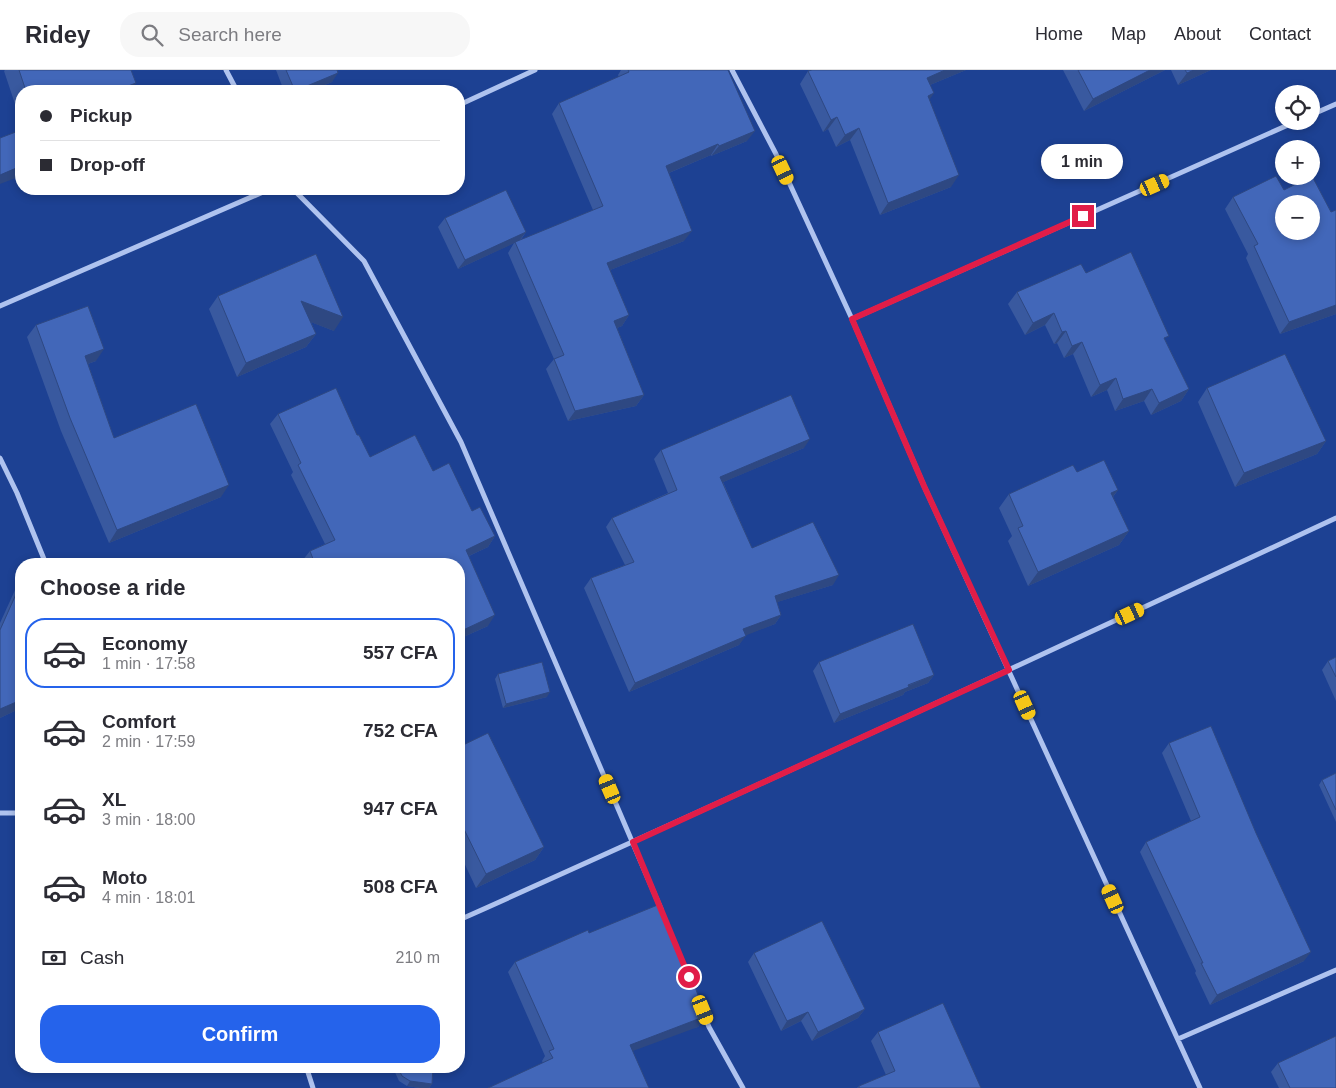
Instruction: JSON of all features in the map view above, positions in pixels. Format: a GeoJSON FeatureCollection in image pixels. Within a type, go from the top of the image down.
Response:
{"type":"FeatureCollection","features":[{"type":"Feature","properties":{"kind":"street"},"geometry":{"type":"LineString","coordinates":[[226,70],[235,85]]}},
{"type":"Feature","properties":{"kind":"street"},"geometry":{"type":"LineString","coordinates":[[465,102],[535,70]]}},
{"type":"Feature","properties":{"kind":"street"},"geometry":{"type":"LineString","coordinates":[[732,70],[776,154],[852,319],[924,486],[1200,1088]]}},
{"type":"Feature","properties":{"kind":"street"},"geometry":{"type":"LineString","coordinates":[[1320,111],[1336,104]]}},
{"type":"Feature","properties":{"kind":"street"},"geometry":{"type":"LineString","coordinates":[[852,319],[1277,130]]}},
{"type":"Feature","properties":{"kind":"street"},"geometry":{"type":"LineString","coordinates":[[0,306],[256,195]]}},
{"type":"Feature","properties":{"kind":"street"},"geometry":{"type":"LineString","coordinates":[[299,195],[364,261],[461,442],[662,911]]}},
{"type":"Feature","properties":{"kind":"street"},"geometry":{"type":"LineString","coordinates":[[0,458],[17,493],[44,558]]}},
{"type":"Feature","properties":{"kind":"street"},"geometry":{"type":"LineString","coordinates":[[465,917],[1009,670],[1336,518]]}},
{"type":"Feature","properties":{"kind":"street"},"geometry":{"type":"LineString","coordinates":[[0,813],[15,813]]}},
{"type":"Feature","properties":{"kind":"street"},"geometry":{"type":"LineString","coordinates":[[1178,1039],[1336,970]]}},
{"type":"Feature","properties":{"kind":"street"},"geometry":{"type":"LineString","coordinates":[[702,1009],[709,1027],[743,1088]]}},
{"type":"Feature","properties":{"kind":"street"},"geometry":{"type":"LineString","coordinates":[[308,1073],[313,1088]]}},
{"type":"Feature","properties":{"kind":"building"},"geometry":{"type":"Polygon","coordinates":[[[19,70],[131,70],[136,83],[131,85],[24,85],[19,70]]]}},
{"type":"Feature","properties":{"kind":"building"},"geometry":{"type":"Polygon","coordinates":[[[286,70],[337,70],[338,73],[309,85],[292,85],[286,70]]]}},
{"type":"Feature","properties":{"kind":"building"},"geometry":{"type":"Polygon","coordinates":[[[628,70],[728,70],[755,131],[666,166],[692,231],[607,263],[629,315],[614,321],[644,395],[575,411],[554,359],[564,355],[515,242],[603,206],[559,103],[629,72],[628,70]]]}},
{"type":"Feature","properties":{"kind":"building"},"geometry":{"type":"Polygon","coordinates":[[[945,70],[927,78],[934,93],[928,96],[959,175],[888,203],[859,128],[845,135],[837,117],[831,120],[808,71],[945,70]]]}},
{"type":"Feature","properties":{"kind":"building"},"geometry":{"type":"Polygon","coordinates":[[[1078,70],[1150,70],[1093,99],[1078,70]]]}},
{"type":"Feature","properties":{"kind":"building"},"geometry":{"type":"Polygon","coordinates":[[[15,132],[15,169],[0,175],[0,138],[15,132]]]}},
{"type":"Feature","properties":{"kind":"building"},"geometry":{"type":"Polygon","coordinates":[[[1275,176],[1275,185],[1281,185],[1284,190],[1294,185],[1317,185],[1331,212],[1336,210],[1336,305],[1289,322],[1254,246],[1258,244],[1233,197],[1275,176]]]}},
{"type":"Feature","properties":{"kind":"building"},"geometry":{"type":"Polygon","coordinates":[[[506,190],[526,232],[465,260],[445,218],[506,190]]]}},
{"type":"Feature","properties":{"kind":"building"},"geometry":{"type":"Polygon","coordinates":[[[1131,252],[1169,336],[1164,338],[1189,389],[1159,403],[1152,389],[1123,399],[1116,378],[1100,385],[1082,342],[1072,346],[1066,331],[1062,332],[1054,313],[1033,323],[1017,292],[1081,264],[1086,273],[1131,252]]]}},
{"type":"Feature","properties":{"kind":"building"},"geometry":{"type":"Polygon","coordinates":[[[316,254],[343,317],[301,301],[316,334],[246,363],[218,296],[316,254]]]}},
{"type":"Feature","properties":{"kind":"building"},"geometry":{"type":"Polygon","coordinates":[[[88,306],[104,349],[85,356],[114,438],[196,404],[229,485],[117,530],[70,418],[36,325],[88,306]]]}},
{"type":"Feature","properties":{"kind":"building"},"geometry":{"type":"Polygon","coordinates":[[[1285,354],[1326,441],[1244,473],[1207,388],[1285,354]]]}},
{"type":"Feature","properties":{"kind":"building"},"geometry":{"type":"Polygon","coordinates":[[[336,388],[357,435],[359,435],[370,457],[415,435],[433,471],[449,463],[472,511],[480,507],[495,536],[466,550],[495,615],[465,629],[465,558],[313,558],[310,551],[335,540],[298,465],[301,463],[278,414],[336,388]]]}},
{"type":"Feature","properties":{"kind":"building"},"geometry":{"type":"Polygon","coordinates":[[[791,395],[810,439],[720,477],[752,548],[813,522],[839,575],[775,596],[781,615],[743,629],[746,636],[635,683],[591,578],[634,562],[612,518],[677,490],[661,450],[791,395]]]}},
{"type":"Feature","properties":{"kind":"building"},"geometry":{"type":"Polygon","coordinates":[[[1104,460],[1118,490],[1111,493],[1129,531],[1038,572],[1018,528],[1023,526],[1009,494],[1073,465],[1077,472],[1104,460]]]}},
{"type":"Feature","properties":{"kind":"building"},"geometry":{"type":"Polygon","coordinates":[[[15,596],[15,703],[0,709],[0,630],[15,596]]]}},
{"type":"Feature","properties":{"kind":"building"},"geometry":{"type":"Polygon","coordinates":[[[913,624],[934,675],[908,685],[909,687],[840,714],[819,662],[913,624]]]}},
{"type":"Feature","properties":{"kind":"building"},"geometry":{"type":"Polygon","coordinates":[[[1336,657],[1336,677],[1328,661],[1336,657]]]}},
{"type":"Feature","properties":{"kind":"building"},"geometry":{"type":"Polygon","coordinates":[[[542,662],[550,692],[506,704],[498,674],[542,662]]]}},
{"type":"Feature","properties":{"kind":"building"},"geometry":{"type":"Polygon","coordinates":[[[1211,726],[1256,833],[1311,952],[1217,995],[1146,842],[1200,817],[1169,743],[1211,726]]]}},
{"type":"Feature","properties":{"kind":"building"},"geometry":{"type":"Polygon","coordinates":[[[488,733],[544,847],[486,874],[465,831],[465,744],[488,733]]]}},
{"type":"Feature","properties":{"kind":"building"},"geometry":{"type":"Polygon","coordinates":[[[1336,773],[1336,810],[1322,780],[1336,773]]]}},
{"type":"Feature","properties":{"kind":"building"},"geometry":{"type":"Polygon","coordinates":[[[660,904],[706,1016],[630,1045],[649,1088],[488,1088],[553,1058],[549,1051],[554,1049],[515,962],[588,930],[589,933],[660,904]]]}},
{"type":"Feature","properties":{"kind":"building"},"geometry":{"type":"Polygon","coordinates":[[[822,921],[865,1009],[818,1032],[808,1012],[787,1021],[754,953],[822,921]]]}},
{"type":"Feature","properties":{"kind":"building"},"geometry":{"type":"Polygon","coordinates":[[[943,1003],[981,1088],[859,1088],[859,1086],[895,1071],[878,1032],[943,1003]]]}},
{"type":"Feature","properties":{"kind":"building"},"geometry":{"type":"Polygon","coordinates":[[[1336,1036],[1336,1088],[1290,1088],[1278,1063],[1336,1036]]]}},
{"type":"Feature","properties":{"kind":"building"},"geometry":{"type":"Polygon","coordinates":[[[400,1073],[433,1073],[432,1084],[410,1081],[400,1073]]]}},
{"type":"Feature","properties":{"kind":"route"},"geometry":{"type":"LineString","coordinates":[[689,977],[633,842],[1009,670],[924,486],[852,319],[1083,216]]}}]}
